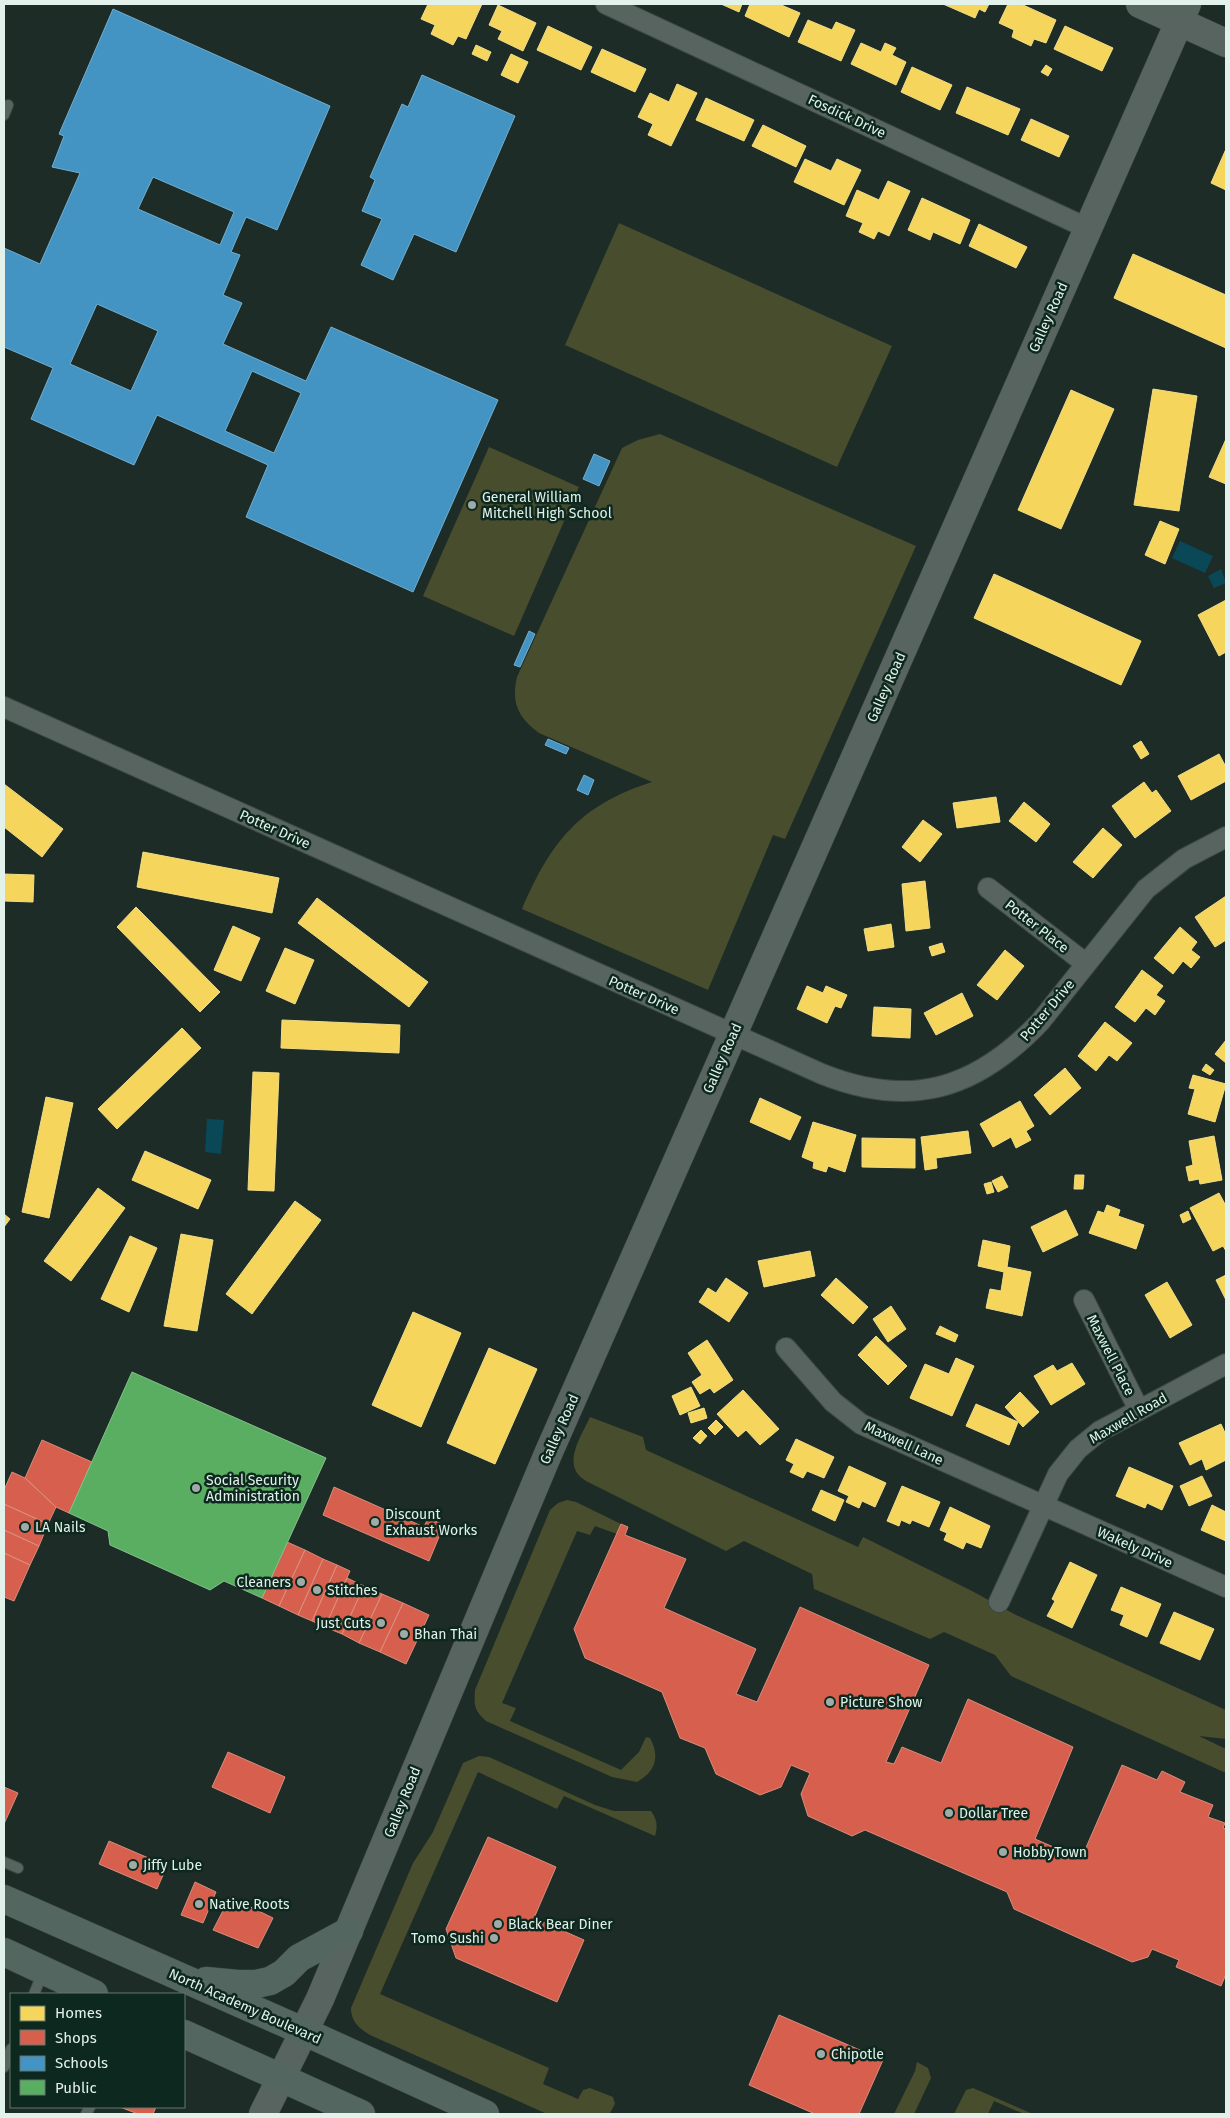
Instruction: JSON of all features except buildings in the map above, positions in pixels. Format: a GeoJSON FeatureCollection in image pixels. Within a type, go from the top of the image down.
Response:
{"type":"FeatureCollection","features":[{"type":"Feature","properties":{"kind":"highway","name":"North Academy Boulevard"},"geometry":{"type":"LineString","coordinates":[[4,1899],[306,2032],[486,2114]]}},
{"type":"Feature","properties":{"kind":"highway"},"geometry":{"type":"LineString","coordinates":[[183,1979],[238,1984],[256,1984],[270,1980],[284,1973],[299,1958],[349,1931]]}},
{"type":"Feature","properties":{"kind":"highway"},"geometry":{"type":"LineString","coordinates":[[4,1952],[39,1983],[89,1993]]}},
{"type":"Feature","properties":{"kind":"highway"},"geometry":{"type":"LineString","coordinates":[[185,2034],[361,2114]]}},
{"type":"Feature","properties":{"kind":"main road"},"geometry":{"type":"LineString","coordinates":[[1140,4],[1183,13],[1226,43]]}},
{"type":"Feature","properties":{"kind":"main road","name":"Galley Road"},"geometry":{"type":"LineString","coordinates":[[263,2114],[280,2078],[306,2032],[548,1454],[1183,13]]}},
{"type":"Feature","properties":{"kind":"street","name":"Fosdick Drive"},"geometry":{"type":"LineString","coordinates":[[606,4],[1088,228]]}},
{"type":"Feature","properties":{"kind":"street","name":"Potter Drive"},"geometry":{"type":"LineString","coordinates":[[4,708],[733,1035],[841,1082],[882,1091],[901,1093],[921,1090],[970,1076],[994,1063],[1020,1042],[1040,1022],[1085,963],[1146,890],[1184,859],[1226,837]]}},
{"type":"Feature","properties":{"kind":"street","name":"Potter Place"},"geometry":{"type":"LineString","coordinates":[[988,888],[1085,963]]}},
{"type":"Feature","properties":{"kind":"street","name":"Maxwell Place"},"geometry":{"type":"LineString","coordinates":[[1084,1300],[1139,1410]]}},
{"type":"Feature","properties":{"kind":"street","name":"Maxwell Lane"},"geometry":{"type":"LineString","coordinates":[[786,1348],[833,1402],[861,1424],[1043,1506]]}},
{"type":"Feature","properties":{"kind":"street","name":"Maxwell Road"},"geometry":{"type":"LineString","coordinates":[[999,1602],[1058,1474],[1078,1449],[1100,1432],[1226,1364]]}},
{"type":"Feature","properties":{"kind":"street","name":"Wakely Drive"},"geometry":{"type":"LineString","coordinates":[[1043,1506],[1226,1587]]}},
{"type":"Feature","properties":{"kind":"lane"},"geometry":{"type":"LineString","coordinates":[[4,116],[8,105]]}},
{"type":"Feature","properties":{"kind":"lane"},"geometry":{"type":"LineString","coordinates":[[4,1862],[18,1868]]}},
{"type":"Feature","properties":{"kind":"lane"},"geometry":{"type":"LineString","coordinates":[[4,2067],[10,2052]]}},
{"type":"Feature","properties":{"kind":"green space"},"geometry":{"type":"Polygon","coordinates":[[[619,223],[892,346],[837,467],[565,345],[619,223]]]}},
{"type":"Feature","properties":{"kind":"green space"},"geometry":{"type":"Polygon","coordinates":[[[660,434],[916,546],[785,839],[773,835],[708,990],[522,909],[544,864],[571,829],[587,814],[605,802],[627,791],[652,782],[539,733],[521,715],[516,702],[515,686],[517,677],[622,448],[638,440],[660,434]]]}},
{"type":"Feature","properties":{"kind":"green space"},"geometry":{"type":"Polygon","coordinates":[[[489,447],[579,487],[514,636],[423,596],[489,447]]]}},
{"type":"Feature","properties":{"kind":"green space"},"geometry":{"type":"Polygon","coordinates":[[[590,1417],[643,1437],[646,1450],[858,1547],[863,1537],[1016,1615],[1226,1710],[1226,1739],[1199,1736],[1226,1749],[1226,1773],[1011,1676],[995,1655],[944,1632],[930,1639],[814,1589],[812,1574],[744,1541],[726,1551],[586,1481],[577,1473],[574,1467],[574,1459],[577,1444],[590,1417]]]}},
{"type":"Feature","properties":{"kind":"green space"},"geometry":{"type":"Polygon","coordinates":[[[567,1500],[576,1502],[621,1524],[617,1534],[595,1526],[590,1535],[577,1531],[502,1703],[516,1708],[510,1721],[621,1770],[639,1752],[646,1737],[650,1738],[655,1751],[654,1763],[648,1773],[637,1782],[612,1777],[486,1721],[479,1714],[476,1707],[475,1690],[550,1510],[558,1503],[567,1500]]]}},
{"type":"Feature","properties":{"kind":"green space"},"geometry":{"type":"Polygon","coordinates":[[[479,1756],[489,1757],[595,1805],[614,1811],[651,1811],[656,1823],[655,1836],[564,1796],[557,1809],[478,1772],[380,1994],[549,2068],[543,2084],[578,2099],[583,2090],[590,2088],[613,2097],[615,2104],[610,2113],[613,2114],[547,2114],[370,2035],[359,2027],[352,2017],[351,2008],[413,1863],[433,1832],[463,1763],[479,1756]]]}},
{"type":"Feature","properties":{"kind":"green space"},"geometry":{"type":"Polygon","coordinates":[[[917,2062],[928,2068],[931,2078],[914,2114],[894,2114],[915,2071],[917,2062]]]}},
{"type":"Feature","properties":{"kind":"green space"},"geometry":{"type":"Polygon","coordinates":[[[973,2088],[1033,2114],[1024,2114],[994,2101],[988,2114],[954,2114],[966,2090],[973,2088]]]}},
{"type":"Feature","properties":{"kind":"water"},"geometry":{"type":"Polygon","coordinates":[[[1180,541],[1213,556],[1205,573],[1172,558],[1180,541]]]}},
{"type":"Feature","properties":{"kind":"water"},"geometry":{"type":"Polygon","coordinates":[[[1221,569],[1226,583],[1214,588],[1208,576],[1221,569]]]}},
{"type":"Feature","properties":{"kind":"water"},"geometry":{"type":"Polygon","coordinates":[[[207,1119],[224,1120],[221,1154],[205,1152],[207,1119]]]}},
{"type":"Feature","properties":{"kind":"place","name":"General William Mitchell High School"},"geometry":{"type":"Point","coordinates":[472,505]}},
{"type":"Feature","properties":{"kind":"place","name":"Social Security Administration"},"geometry":{"type":"Point","coordinates":[196,1488]}},
{"type":"Feature","properties":{"kind":"place","name":"Discount Exhaust Works"},"geometry":{"type":"Point","coordinates":[375,1522]}},
{"type":"Feature","properties":{"kind":"place","name":"LA Nails"},"geometry":{"type":"Point","coordinates":[25,1527]}},
{"type":"Feature","properties":{"kind":"place","name":"Cleaners"},"geometry":{"type":"Point","coordinates":[301,1582]}},
{"type":"Feature","properties":{"kind":"place","name":"Stitches"},"geometry":{"type":"Point","coordinates":[317,1590]}},
{"type":"Feature","properties":{"kind":"place","name":"Just Cuts"},"geometry":{"type":"Point","coordinates":[381,1623]}},
{"type":"Feature","properties":{"kind":"place","name":"Bhan Thai"},"geometry":{"type":"Point","coordinates":[404,1634]}},
{"type":"Feature","properties":{"kind":"place","name":"Picture Show"},"geometry":{"type":"Point","coordinates":[830,1702]}},
{"type":"Feature","properties":{"kind":"place","name":"Dollar Tree"},"geometry":{"type":"Point","coordinates":[949,1813]}},
{"type":"Feature","properties":{"kind":"place","name":"HobbyTown"},"geometry":{"type":"Point","coordinates":[1003,1852]}},
{"type":"Feature","properties":{"kind":"place","name":"Jiffy Lube"},"geometry":{"type":"Point","coordinates":[133,1865]}},
{"type":"Feature","properties":{"kind":"place","name":"Native Roots"},"geometry":{"type":"Point","coordinates":[199,1904]}},
{"type":"Feature","properties":{"kind":"place","name":"Black Bear Diner"},"geometry":{"type":"Point","coordinates":[498,1924]}},
{"type":"Feature","properties":{"kind":"place","name":"Tomo Sushi"},"geometry":{"type":"Point","coordinates":[494,1938]}},
{"type":"Feature","properties":{"kind":"place","name":"Chipotle"},"geometry":{"type":"Point","coordinates":[821,2054]}}]}
